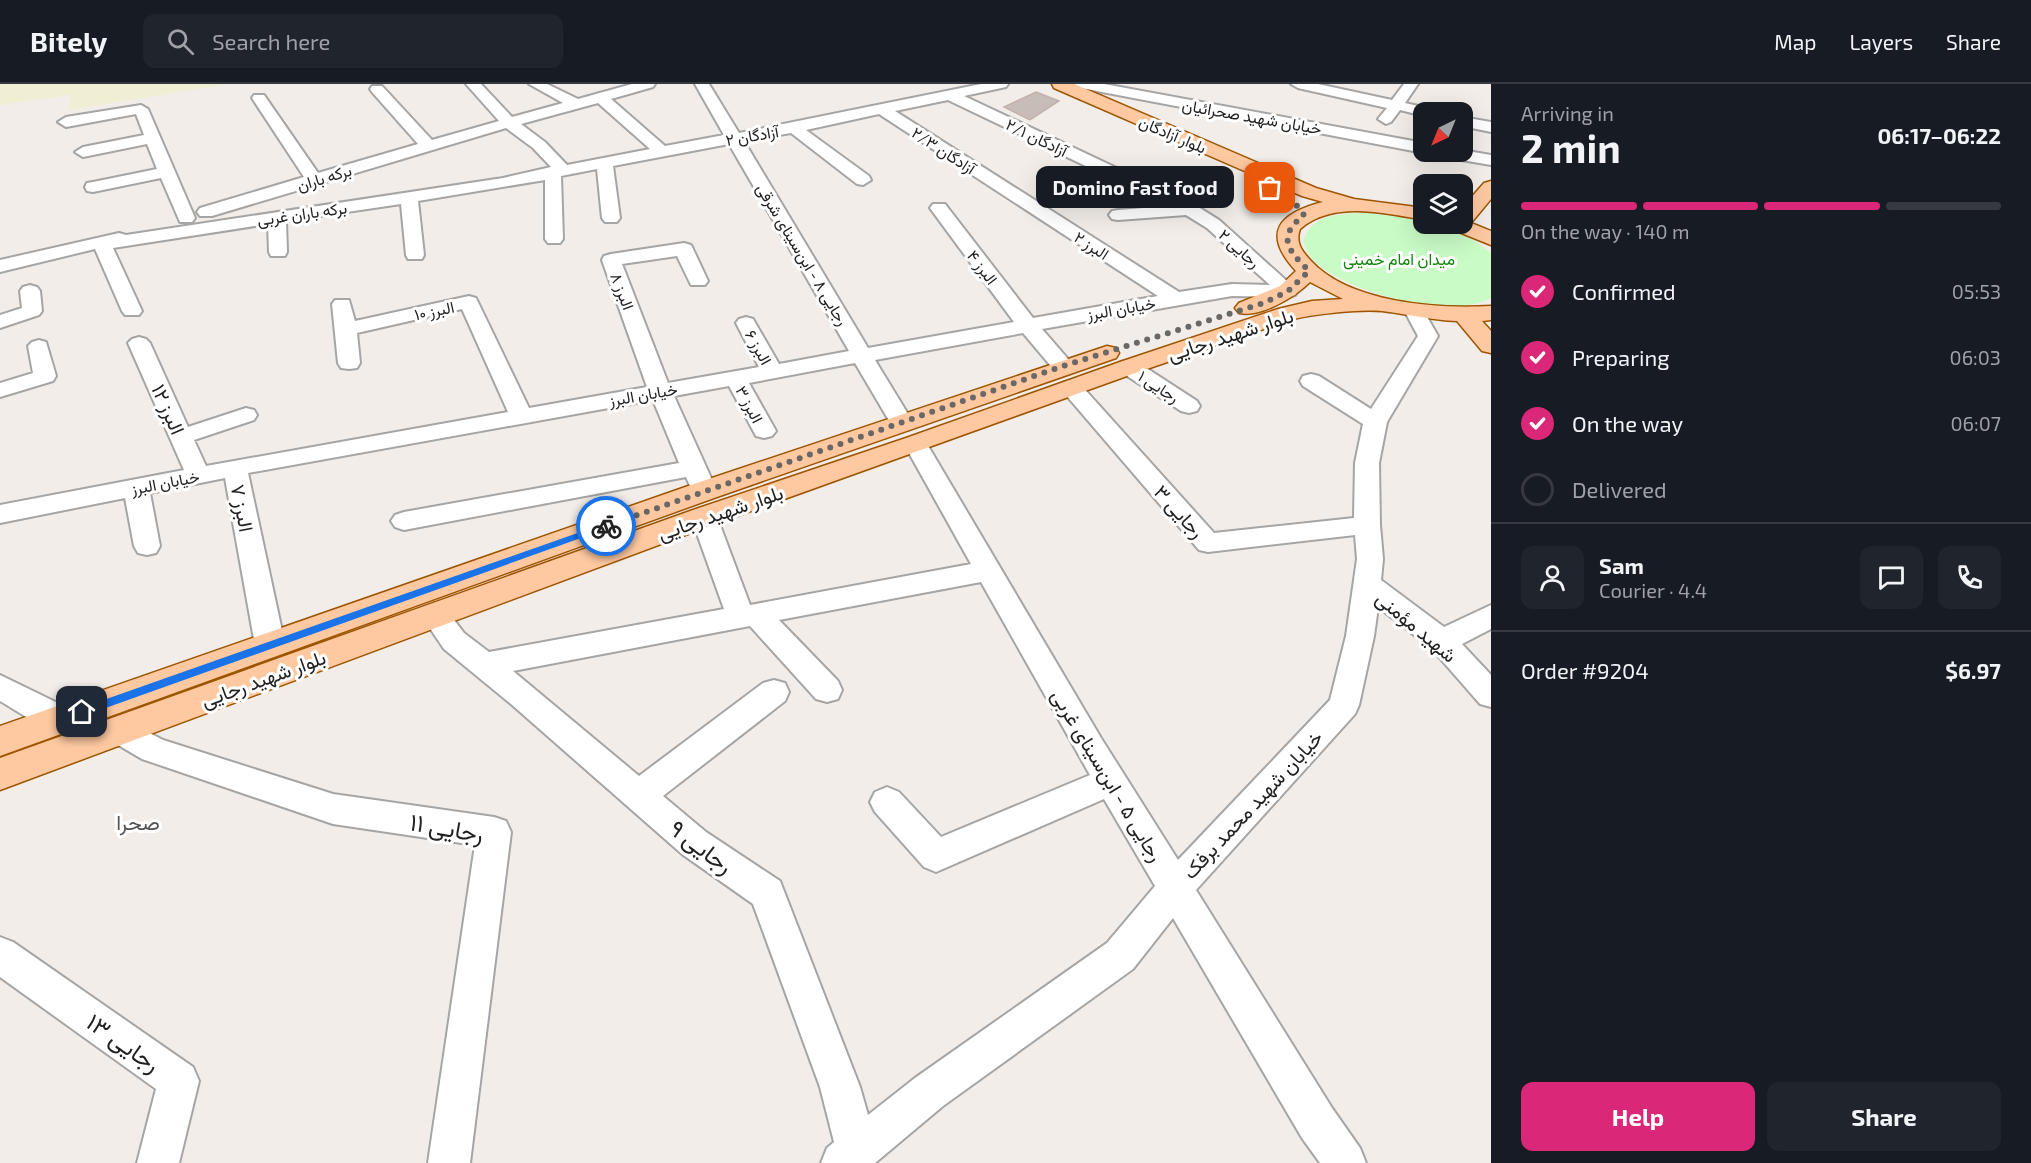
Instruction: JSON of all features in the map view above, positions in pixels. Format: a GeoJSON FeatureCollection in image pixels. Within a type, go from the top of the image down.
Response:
{"type":"FeatureCollection","features":[{"type":"Feature","properties":{"kind":"main road","name":"بلوار آزادگان"},"geometry":{"type":"LineString","coordinates":[[1051,86],[1290,197],[1304,215]]}},
{"type":"Feature","properties":{"kind":"main road","name":"بلوار آزادگان"},"geometry":{"type":"LineString","coordinates":[[1110,112],[1309,192],[1355,205]]}},
{"type":"Feature","properties":{"kind":"main road"},"geometry":{"type":"LineString","coordinates":[[1473,207],[1491,187]]}},
{"type":"Feature","properties":{"kind":"main road"},"geometry":{"type":"LineString","coordinates":[[1413,212],[1389,207],[1355,205],[1326,208],[1304,215],[1290,225],[1286,239],[1293,254],[1309,271],[1329,284],[1380,304],[1415,312],[1465,316],[1491,314]]}},
{"type":"Feature","properties":{"kind":"main road"},"geometry":{"type":"LineString","coordinates":[[1473,230],[1491,239]]}},
{"type":"Feature","properties":{"kind":"main road","name":"بلوار شهید رجایی"},"geometry":{"type":"LineString","coordinates":[[0,741],[700,492],[909,434],[1060,367],[1264,303],[1288,291],[1309,271]]}},
{"type":"Feature","properties":{"kind":"main road","name":"بلوار شهید رجایی"},"geometry":{"type":"LineString","coordinates":[[1060,367],[1129,367],[1286,314],[1312,308],[1380,304]]}},
{"type":"Feature","properties":{"kind":"main road"},"geometry":{"type":"LineString","coordinates":[[1465,316],[1491,346]]}},
{"type":"Feature","properties":{"kind":"main road","name":"بلوار شهید رجایی"},"geometry":{"type":"LineString","coordinates":[[0,774],[435,615],[700,492]]}},
{"type":"Feature","properties":{"kind":"street"},"geometry":{"type":"LineString","coordinates":[[473,84],[510,123],[539,145],[558,171],[554,239]]}},
{"type":"Feature","properties":{"kind":"street"},"geometry":{"type":"LineString","coordinates":[[536,84],[576,104]]}},
{"type":"Feature","properties":{"kind":"street","name":"برکه باران"},"geometry":{"type":"LineString","coordinates":[[0,266],[102,244],[314,180],[371,168],[429,146],[648,84]]}},
{"type":"Feature","properties":{"kind":"street","name":"رجایی ۸ - ابن‌سینای شرقی"},"geometry":{"type":"LineString","coordinates":[[702,84],[909,434]]}},
{"type":"Feature","properties":{"kind":"street","name":"آزادگان ۲"},"geometry":{"type":"LineString","coordinates":[[503,183],[662,151],[794,128],[1000,84]]}},
{"type":"Feature","properties":{"kind":"street","name":"خیابان شهید صحرائیان"},"geometry":{"type":"LineString","coordinates":[[1081,84],[1135,89],[1202,106],[1413,146]]}},
{"type":"Feature","properties":{"kind":"street"},"geometry":{"type":"LineString","coordinates":[[1298,84],[1413,109]]}},
{"type":"Feature","properties":{"kind":"street"},"geometry":{"type":"LineString","coordinates":[[1373,138],[1411,84]]}},
{"type":"Feature","properties":{"kind":"street"},"geometry":{"type":"LineString","coordinates":[[378,89],[429,146]]}},
{"type":"Feature","properties":{"kind":"street"},"geometry":{"type":"LineString","coordinates":[[1202,106],[1216,94]]}},
{"type":"Feature","properties":{"kind":"street","name":"آزادگان ۲/۱"},"geometry":{"type":"LineString","coordinates":[[950,95],[1190,209]]}},
{"type":"Feature","properties":{"kind":"street"},"geometry":{"type":"LineString","coordinates":[[259,98],[314,180]]}},
{"type":"Feature","properties":{"kind":"street"},"geometry":{"type":"LineString","coordinates":[[601,98],[662,151]]}},
{"type":"Feature","properties":{"kind":"street"},"geometry":{"type":"LineString","coordinates":[[67,121],[141,109],[186,218]]}},
{"type":"Feature","properties":{"kind":"street","name":"آزادگان ۲/۳"},"geometry":{"type":"LineString","coordinates":[[881,109],[1007,190]]}},
{"type":"Feature","properties":{"kind":"street"},"geometry":{"type":"LineString","coordinates":[[1473,123],[1491,127]]}},
{"type":"Feature","properties":{"kind":"street"},"geometry":{"type":"LineString","coordinates":[[794,128],[863,180]]}},
{"type":"Feature","properties":{"kind":"street"},"geometry":{"type":"LineString","coordinates":[[83,152],[153,138]]}},
{"type":"Feature","properties":{"kind":"street"},"geometry":{"type":"LineString","coordinates":[[1473,157],[1491,160]]}},
{"type":"Feature","properties":{"kind":"street"},"geometry":{"type":"LineString","coordinates":[[604,163],[611,218]]}},
{"type":"Feature","properties":{"kind":"street"},"geometry":{"type":"LineString","coordinates":[[489,165],[503,183]]}},
{"type":"Feature","properties":{"kind":"street"},"geometry":{"type":"LineString","coordinates":[[93,187],[167,172]]}},
{"type":"Feature","properties":{"kind":"street","name":"برکه باران غربی"},"geometry":{"type":"LineString","coordinates":[[102,244],[503,183]]}},
{"type":"Feature","properties":{"kind":"street","name":"البرز ۲"},"geometry":{"type":"LineString","coordinates":[[1007,190],[1176,298]]}},
{"type":"Feature","properties":{"kind":"street"},"geometry":{"type":"LineString","coordinates":[[409,197],[415,255]]}},
{"type":"Feature","properties":{"kind":"street","name":"البرز ۴"},"geometry":{"type":"LineString","coordinates":[[939,208],[1060,367]]}},
{"type":"Feature","properties":{"kind":"street"},"geometry":{"type":"LineString","coordinates":[[1118,215],[1190,209]]}},
{"type":"Feature","properties":{"kind":"street","name":"رجایی ۲"},"geometry":{"type":"LineString","coordinates":[[1190,209],[1213,224],[1288,291]]}},
{"type":"Feature","properties":{"kind":"street"},"geometry":{"type":"LineString","coordinates":[[277,216],[278,252]]}},
{"type":"Feature","properties":{"kind":"street"},"geometry":{"type":"LineString","coordinates":[[104,223],[102,244],[132,311]]}},
{"type":"Feature","properties":{"kind":"street","name":"البرز ۸"},"geometry":{"type":"LineString","coordinates":[[660,391],[611,260],[684,249],[698,281]]}},
{"type":"Feature","properties":{"kind":"street","name":"خیابان البرز"},"geometry":{"type":"LineString","coordinates":[[2,512],[1176,298],[1232,290],[1288,291]]}},
{"type":"Feature","properties":{"kind":"street"},"geometry":{"type":"LineString","coordinates":[[0,322],[33,311],[30,291]]}},
{"type":"Feature","properties":{"kind":"street","name":"البرز ۱۰"},"geometry":{"type":"LineString","coordinates":[[346,329],[469,302],[521,416]]}},
{"type":"Feature","properties":{"kind":"street"},"geometry":{"type":"LineString","coordinates":[[342,304],[349,363]]}},
{"type":"Feature","properties":{"kind":"street","name":"خیابان شهید محمد برفک"},"geometry":{"type":"LineString","coordinates":[[849,1157],[929,1092],[1120,956],[1174,888],[1344,705],[1360,636],[1370,559],[1367,525],[1367,463],[1375,422],[1428,336],[1415,312]]}},
{"type":"Feature","properties":{"kind":"street","name":"البرز ۶"},"geometry":{"type":"LineString","coordinates":[[746,322],[772,371]]}},
{"type":"Feature","properties":{"kind":"street","name":"البرز ۱۲"},"geometry":{"type":"LineString","coordinates":[[139,343],[198,475]]}},
{"type":"Feature","properties":{"kind":"street"},"geometry":{"type":"LineString","coordinates":[[0,390],[45,376],[39,346]]}},
{"type":"Feature","properties":{"kind":"street","name":"رجایی ۳"},"geometry":{"type":"LineString","coordinates":[[1060,367],[1208,543],[1367,525]]}},
{"type":"Feature","properties":{"kind":"street","name":"رجایی ۱"},"geometry":{"type":"LineString","coordinates":[[1129,367],[1190,406]]}},
{"type":"Feature","properties":{"kind":"street","name":"البرز ۳"},"geometry":{"type":"LineString","coordinates":[[735,377],[764,431]]}},
{"type":"Feature","properties":{"kind":"street"},"geometry":{"type":"LineString","coordinates":[[1311,381],[1375,422]]}},
{"type":"Feature","properties":{"kind":"street"},"geometry":{"type":"LineString","coordinates":[[660,391],[748,615],[827,690]]}},
{"type":"Feature","properties":{"kind":"street"},"geometry":{"type":"LineString","coordinates":[[181,437],[246,416]]}},
{"type":"Feature","properties":{"kind":"street","name":"رجایی ۵ - ابن‌سینای غربی"},"geometry":{"type":"LineString","coordinates":[[909,434],[1110,781],[1317,1123],[1345,1163]]}},
{"type":"Feature","properties":{"kind":"street","name":"البرز ۷"},"geometry":{"type":"LineString","coordinates":[[235,468],[270,645]]}},
{"type":"Feature","properties":{"kind":"street"},"geometry":{"type":"LineString","coordinates":[[136,487],[147,546]]}},
{"type":"Feature","properties":{"kind":"street"},"geometry":{"type":"LineString","coordinates":[[404,521],[700,492]]}},
{"type":"Feature","properties":{"kind":"street"},"geometry":{"type":"LineString","coordinates":[[483,665],[988,571]]}},
{"type":"Feature","properties":{"kind":"street","name":"شهید مؤمنی"},"geometry":{"type":"LineString","coordinates":[[1367,584],[1442,641],[1491,695]]}},
{"type":"Feature","properties":{"kind":"street","name":"رجایی ۹"},"geometry":{"type":"LineString","coordinates":[[435,615],[454,641],[694,843],[767,893],[840,1087],[849,1157]]}},
{"type":"Feature","properties":{"kind":"street"},"geometry":{"type":"LineString","coordinates":[[1442,641],[1491,616]]}},
{"type":"Feature","properties":{"kind":"street"},"geometry":{"type":"LineString","coordinates":[[0,687],[61,720]]}},
{"type":"Feature","properties":{"kind":"street"},"geometry":{"type":"LineString","coordinates":[[639,795],[774,692]]}},
{"type":"Feature","properties":{"kind":"street","name":"رجایی ۱۱"},"geometry":{"type":"LineString","coordinates":[[119,730],[153,750],[333,809],[494,832],[449,1163]]}},
{"type":"Feature","properties":{"kind":"street"},"geometry":{"type":"LineString","coordinates":[[888,802],[936,856],[1110,781]]}},
{"type":"Feature","properties":{"kind":"street","name":"رجایی ۱۳"},"geometry":{"type":"LineString","coordinates":[[0,955],[179,1081],[158,1163]]}},
{"type":"Feature","properties":{"kind":"shaded area"},"geometry":{"type":"Polygon","coordinates":[[[0,84],[228,84],[69,110],[71,95],[0,105],[0,84]]]}},
{"type":"Feature","properties":{"kind":"green space","name":"میدان امام خمینی"},"geometry":{"type":"Polygon","coordinates":[[[1369,213],[1413,219],[1413,234],[1460,234],[1478,243],[1491,253],[1491,298],[1473,304],[1450,306],[1398,300],[1372,292],[1327,271],[1312,259],[1303,242],[1307,232],[1321,220],[1349,214],[1369,213]]]}},
{"type":"Feature","properties":{"kind":"building"},"geometry":{"type":"Polygon","coordinates":[[[1036,92],[1059,101],[1030,120],[1004,107],[1036,92]]]}},
{"type":"Feature","properties":{"kind":"way so far"},"geometry":{"type":"LineString","coordinates":[[606,526],[1063,366],[1264,303],[1288,291],[1309,271],[1293,254],[1286,239],[1290,225],[1304,215],[1290,197],[1270,188]]}},
{"type":"Feature","properties":{"kind":"place","name":"Domino Fast food"},"geometry":{"type":"Point","coordinates":[1270,188]}},
{"type":"Feature","properties":{"kind":"district","name":"صحرا"},"geometry":{"type":"Point","coordinates":[138,821]}},
{"type":"Feature","properties":{"kind":"route"},"geometry":{"type":"LineString","coordinates":[[82,712],[606,526]]}}]}
